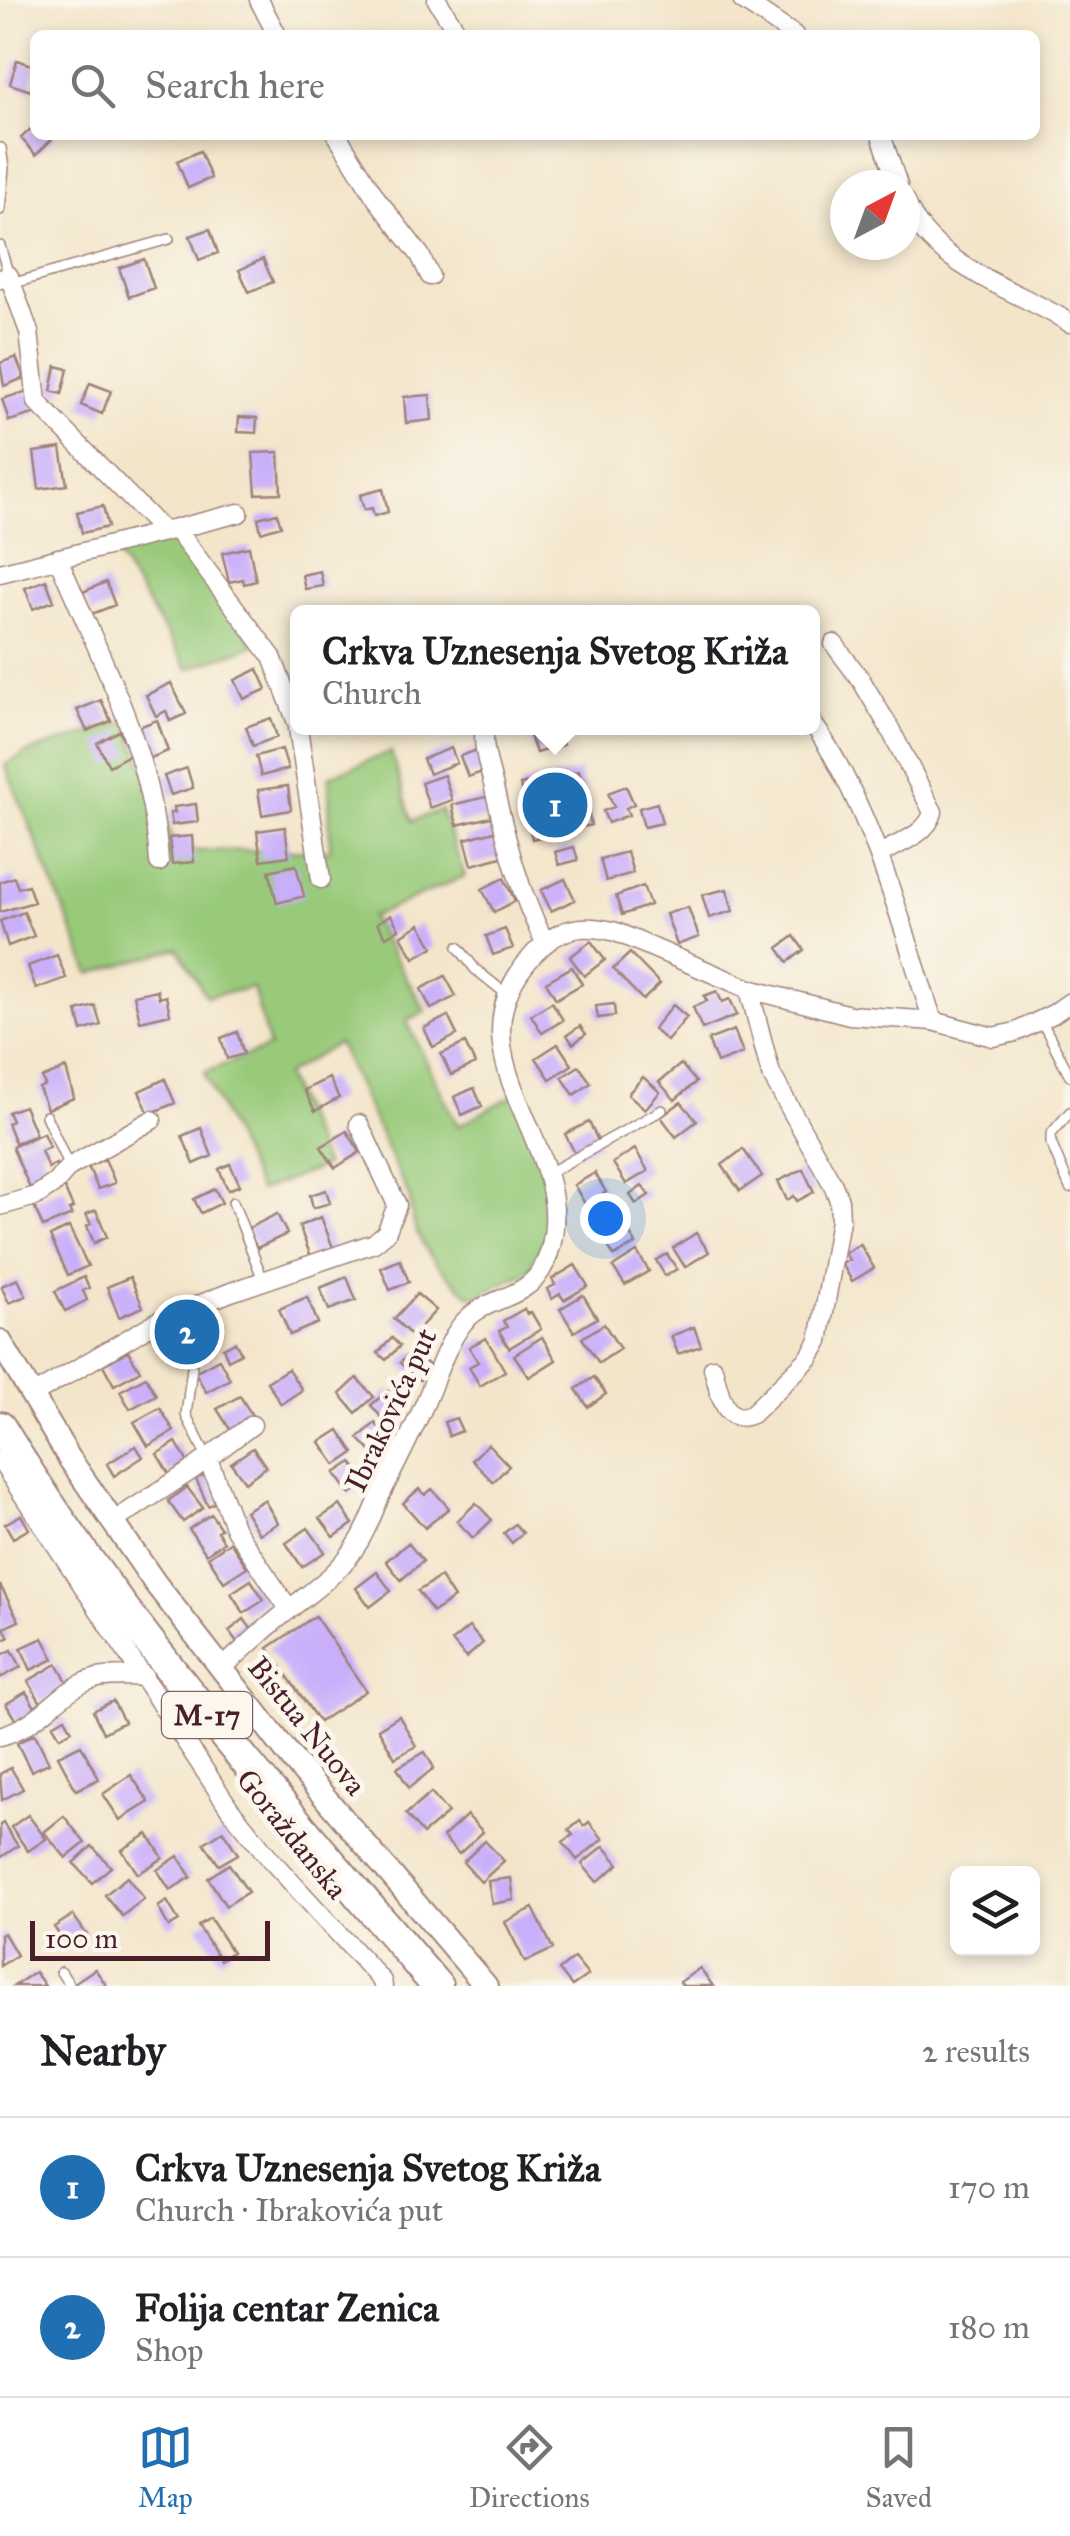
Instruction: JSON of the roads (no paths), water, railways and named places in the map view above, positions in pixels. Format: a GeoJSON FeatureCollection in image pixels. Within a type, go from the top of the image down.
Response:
{"type":"FeatureCollection","features":[{"type":"Feature","properties":{"kind":"highway","name":"M-17"},"geometry":{"type":"LineString","coordinates":[[0,1427],[49,1506],[203,1710],[437,1986]]}},
{"type":"Feature","properties":{"kind":"street"},"geometry":{"type":"LineString","coordinates":[[259,0],[274,30]]}},
{"type":"Feature","properties":{"kind":"street"},"geometry":{"type":"LineString","coordinates":[[437,0],[456,30]]}},
{"type":"Feature","properties":{"kind":"street"},"geometry":{"type":"LineString","coordinates":[[742,0],[787,30]]}},
{"type":"Feature","properties":{"kind":"street"},"geometry":{"type":"LineString","coordinates":[[340,140],[376,198],[420,255],[430,276]]}},
{"type":"Feature","properties":{"kind":"street"},"geometry":{"type":"LineString","coordinates":[[884,140],[893,170]]}},
{"type":"Feature","properties":{"kind":"street"},"geometry":{"type":"LineString","coordinates":[[920,227],[940,248],[980,275],[1070,324]]}},
{"type":"Feature","properties":{"kind":"street"},"geometry":{"type":"LineString","coordinates":[[7,280],[28,332],[37,402],[169,529],[272,657],[290,701]]}},
{"type":"Feature","properties":{"kind":"street"},"geometry":{"type":"LineString","coordinates":[[0,573],[238,513]]}},
{"type":"Feature","properties":{"kind":"street"},"geometry":{"type":"LineString","coordinates":[[58,558],[129,719],[150,799],[160,862]]}},
{"type":"Feature","properties":{"kind":"street"},"geometry":{"type":"LineString","coordinates":[[834,644],[879,712],[932,812],[929,824],[922,830],[880,854]]}},
{"type":"Feature","properties":{"kind":"street"},"geometry":{"type":"LineString","coordinates":[[299,735],[320,880]]}},
{"type":"Feature","properties":{"kind":"street"},"geometry":{"type":"LineString","coordinates":[[483,735],[511,859],[524,900],[545,942]]}},
{"type":"Feature","properties":{"kind":"street"},"geometry":{"type":"LineString","coordinates":[[819,735],[859,806],[880,854],[934,1021]]}},
{"type":"Feature","properties":{"kind":"street"},"geometry":{"type":"LineString","coordinates":[[505,993],[545,942],[570,928],[593,926],[616,932],[749,989],[850,1015],[934,1021],[993,1036],[1016,1032],[1070,1002]]}},
{"type":"Feature","properties":{"kind":"street"},"geometry":{"type":"LineString","coordinates":[[713,1368],[724,1406],[731,1416],[742,1419],[752,1414],[809,1358],[824,1320],[840,1220],[833,1185],[771,1074],[749,989]]}},
{"type":"Feature","properties":{"kind":"street","name":"Ibrakovića put"},"geometry":{"type":"LineString","coordinates":[[222,1668],[289,1609],[328,1581],[360,1540],[459,1328],[478,1308],[519,1294],[541,1269],[552,1245],[554,1228],[546,1174],[506,1069],[502,1017],[505,993]]}},
{"type":"Feature","properties":{"kind":"street"},"geometry":{"type":"LineString","coordinates":[[0,1206],[36,1196],[69,1167],[152,1120]]}},
{"type":"Feature","properties":{"kind":"street"},"geometry":{"type":"LineString","coordinates":[[31,1396],[158,1321],[374,1243],[386,1234],[397,1204],[359,1124]]}},
{"type":"Feature","properties":{"kind":"street","name":"Bistua Nuova"},"geometry":{"type":"LineString","coordinates":[[0,1341],[111,1523],[293,1760],[486,1986]]}},
{"type":"Feature","properties":{"kind":"street"},"geometry":{"type":"LineString","coordinates":[[111,1523],[208,1460],[252,1425]]}},
{"type":"Feature","properties":{"kind":"street","name":"Goraždanska"},"geometry":{"type":"LineString","coordinates":[[0,1460],[230,1809],[383,1986]]}},
{"type":"Feature","properties":{"kind":"street"},"geometry":{"type":"LineString","coordinates":[[208,1460],[236,1529],[289,1609]]}},
{"type":"Feature","properties":{"kind":"street"},"geometry":{"type":"LineString","coordinates":[[0,1736],[44,1715],[84,1682],[100,1677],[144,1676]]}},
{"type":"Feature","properties":{"kind":"lane"},"geometry":{"type":"LineString","coordinates":[[0,210],[4,168],[1,148]]}},
{"type":"Feature","properties":{"kind":"lane"},"geometry":{"type":"LineString","coordinates":[[0,246],[7,280],[169,239]]}},
{"type":"Feature","properties":{"kind":"lane"},"geometry":{"type":"LineString","coordinates":[[458,948],[474,969],[505,993]]}},
{"type":"Feature","properties":{"kind":"lane"},"geometry":{"type":"LineString","coordinates":[[1041,1020],[1070,1076]]}},
{"type":"Feature","properties":{"kind":"lane"},"geometry":{"type":"LineString","coordinates":[[546,1174],[662,1110]]}},
{"type":"Feature","properties":{"kind":"lane"},"geometry":{"type":"LineString","coordinates":[[1070,1112],[1051,1134],[1051,1143],[1070,1188]]}},
{"type":"Feature","properties":{"kind":"lane"},"geometry":{"type":"LineString","coordinates":[[46,1116],[69,1167]]}},
{"type":"Feature","properties":{"kind":"lane"},"geometry":{"type":"LineString","coordinates":[[233,1202],[263,1280]]}},
{"type":"Feature","properties":{"kind":"lane"},"geometry":{"type":"LineString","coordinates":[[192,1367],[186,1415],[208,1460]]}},
{"type":"Feature","properties":{"kind":"lane"},"geometry":{"type":"LineString","coordinates":[[61,1972],[70,1986]]}},
{"type":"Feature","properties":{"kind":"place","name":"Crkva Uznesenja Svetog Križa"},"geometry":{"type":"Point","coordinates":[555,805]}},
{"type":"Feature","properties":{"kind":"place","name":"Folija centar Zenica"},"geometry":{"type":"Point","coordinates":[187,1332]}}]}
